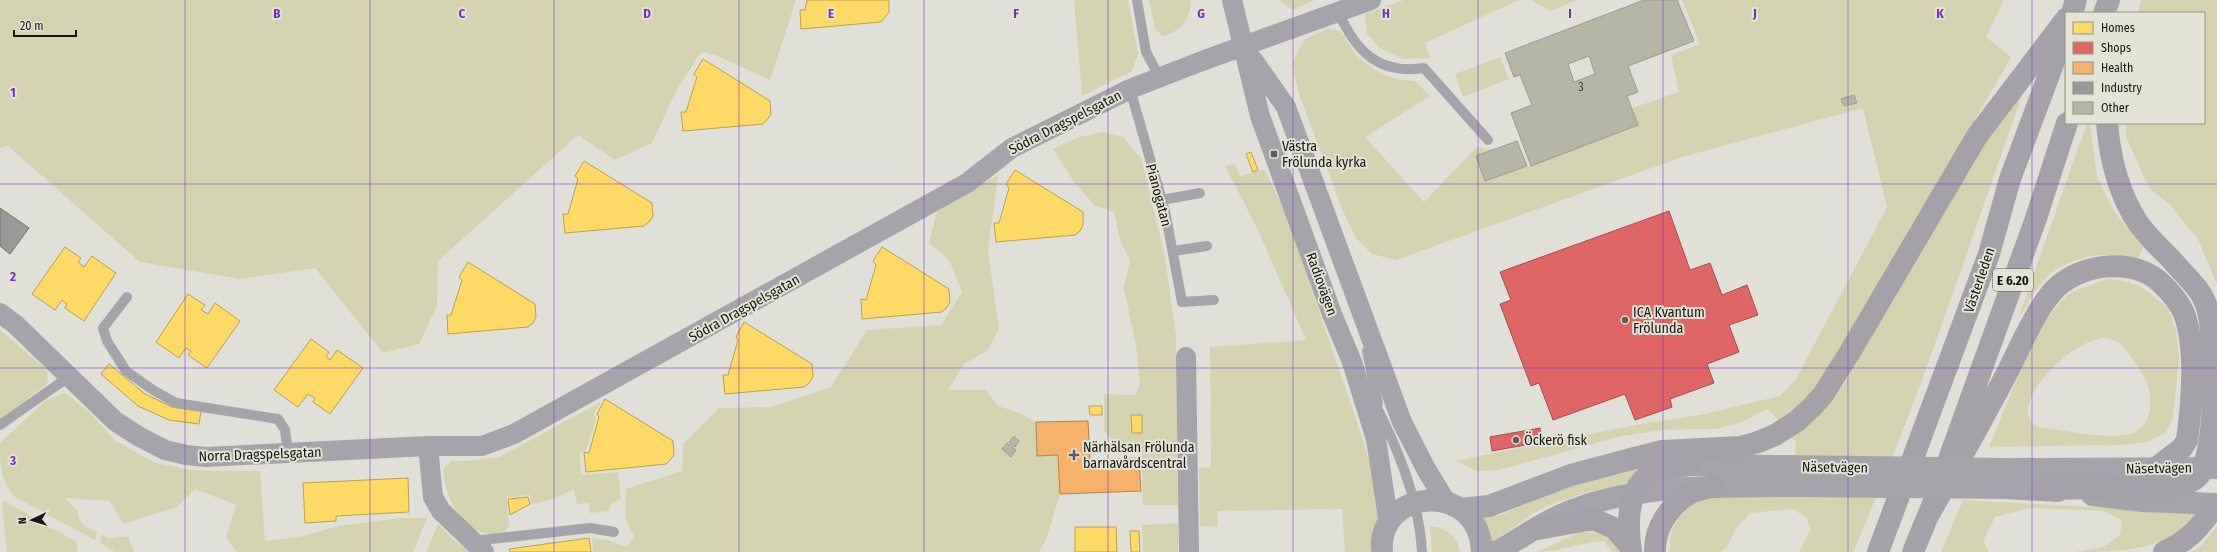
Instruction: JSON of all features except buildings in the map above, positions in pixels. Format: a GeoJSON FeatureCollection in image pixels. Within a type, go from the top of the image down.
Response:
{"type":"FeatureCollection","features":[{"type":"Feature","properties":{"kind":"highway"},"geometry":{"type":"LineString","coordinates":[[2104,12],[2109,0]]}},
{"type":"Feature","properties":{"kind":"highway"},"geometry":{"type":"LineString","coordinates":[[2113,12],[2114,0]]}},
{"type":"Feature","properties":{"kind":"highway"},"geometry":{"type":"LineString","coordinates":[[1635,458],[1662,451],[1741,447],[1758,442],[1786,428],[1811,408],[1822,395],[1850,352],[1977,136],[2065,22]]}},
{"type":"Feature","properties":{"kind":"highway","name":"Västerleden"},"geometry":{"type":"LineString","coordinates":[[1878,552],[1989,254],[2010,179],[2065,30]]}},
{"type":"Feature","properties":{"kind":"highway","name":"E 6.20"},"geometry":{"type":"LineString","coordinates":[[1913,552],[1929,514],[2035,220],[2067,124]]}},
{"type":"Feature","properties":{"kind":"highway"},"geometry":{"type":"LineString","coordinates":[[2040,489],[2174,487],[2187,484],[2211,467],[2216,402],[2215,345],[2212,320],[2206,304],[2196,287],[2138,223],[2117,182],[2109,150],[2107,124]]}},
{"type":"Feature","properties":{"kind":"highway"},"geometry":{"type":"LineString","coordinates":[[1929,514],[1972,439],[2047,300],[2056,288],[2078,272],[2096,268],[2126,267],[2153,278],[2171,294],[2184,315],[2190,334],[2192,371],[2187,440],[2182,448],[2156,468]]}},
{"type":"Feature","properties":{"kind":"highway"},"geometry":{"type":"LineString","coordinates":[[1631,549],[1629,520],[1633,495],[1646,476],[1658,471],[1690,465]]}},
{"type":"Feature","properties":{"kind":"highway"},"geometry":{"type":"LineString","coordinates":[[1655,552],[1656,538],[1662,522],[1677,502],[1690,494],[1713,486]]}},
{"type":"Feature","properties":{"kind":"highway"},"geometry":{"type":"LineString","coordinates":[[2164,552],[2185,542],[2197,530],[2217,504]]}},
{"type":"Feature","properties":{"kind":"highway"},"geometry":{"type":"LineString","coordinates":[[1538,529],[1593,520],[1614,528],[1631,549]]}},
{"type":"Feature","properties":{"kind":"street","name":"Radiovägen"},"geometry":{"type":"LineString","coordinates":[[1232,0],[1263,123],[1332,314],[1352,362],[1376,439],[1389,524]]}},
{"type":"Feature","properties":{"kind":"street","name":"Södra Dragspelsgatan"},"geometry":{"type":"LineString","coordinates":[[428,446],[482,446],[514,434],[967,183],[1012,148],[1130,89],[1371,0]]}},
{"type":"Feature","properties":{"kind":"street","name":"Radiovägen"},"geometry":{"type":"LineString","coordinates":[[1244,47],[1286,107],[1402,422],[1426,469],[1454,505]]}},
{"type":"Feature","properties":{"kind":"street","name":"Norra Dragspelsgatan"},"geometry":{"type":"LineString","coordinates":[[0,313],[16,325],[116,421],[138,436],[164,450],[186,455],[206,457],[428,446]]}},
{"type":"Feature","properties":{"kind":"street"},"geometry":{"type":"LineString","coordinates":[[1186,357],[1189,552]]}},
{"type":"Feature","properties":{"kind":"street"},"geometry":{"type":"LineString","coordinates":[[428,446],[433,497],[441,511],[479,547]]}},
{"type":"Feature","properties":{"kind":"street","name":"Näsetvägen"},"geometry":{"type":"LineString","coordinates":[[1415,502],[1436,500],[1454,505],[1489,506],[1571,475],[1635,458],[1670,460],[1690,465],[1790,476],[2006,479],[2156,468],[2211,467]]}},
{"type":"Feature","properties":{"kind":"street","name":"Näsetvägen"},"geometry":{"type":"LineString","coordinates":[[1496,552],[1563,514],[1609,500],[1633,495],[1790,476]]}},
{"type":"Feature","properties":{"kind":"street","name":"Näsetvägen"},"geometry":{"type":"LineString","coordinates":[[2006,479],[2040,489],[2144,501],[2217,504]]}},
{"type":"Feature","properties":{"kind":"street"},"geometry":{"type":"LineString","coordinates":[[1382,552],[1384,536],[1389,524],[1396,515],[1415,502]]}},
{"type":"Feature","properties":{"kind":"street"},"geometry":{"type":"LineString","coordinates":[[1454,505],[1471,518],[1478,529],[1482,541],[1482,552]]}},
{"type":"Feature","properties":{"kind":"lane"},"geometry":{"type":"LineString","coordinates":[[1137,0],[1146,52],[1160,78]]}},
{"type":"Feature","properties":{"kind":"lane"},"geometry":{"type":"LineString","coordinates":[[1338,12],[1349,36],[1371,57],[1386,67],[1407,70],[1424,68],[1488,140]]}},
{"type":"Feature","properties":{"kind":"lane","name":"Pianogatan"},"geometry":{"type":"LineString","coordinates":[[1130,89],[1162,200],[1182,302],[1214,300]]}},
{"type":"Feature","properties":{"kind":"lane"},"geometry":{"type":"LineString","coordinates":[[1162,200],[1200,193]]}},
{"type":"Feature","properties":{"kind":"lane"},"geometry":{"type":"LineString","coordinates":[[1173,251],[1207,246]]}},
{"type":"Feature","properties":{"kind":"lane"},"geometry":{"type":"LineString","coordinates":[[127,297],[103,328],[107,341],[126,371],[153,390],[176,403],[278,419],[285,430],[288,454]]}},
{"type":"Feature","properties":{"kind":"lane"},"geometry":{"type":"LineString","coordinates":[[1357,301],[1380,413]]}},
{"type":"Feature","properties":{"kind":"lane"},"geometry":{"type":"LineString","coordinates":[[1352,362],[1380,413],[1415,502],[1419,517],[1422,552]]}},
{"type":"Feature","properties":{"kind":"lane"},"geometry":{"type":"LineString","coordinates":[[0,425],[70,376]]}},
{"type":"Feature","properties":{"kind":"lane"},"geometry":{"type":"LineString","coordinates":[[479,547],[590,528],[614,532]]}},
{"type":"Feature","properties":{"kind":"green space"},"geometry":{"type":"Polygon","coordinates":[[[0,0],[796,0],[770,80],[715,55],[701,52],[676,91],[652,143],[615,160],[578,135],[438,261],[437,306],[419,344],[383,353],[315,268],[241,279],[140,262],[8,146],[0,148],[0,0]]]}},
{"type":"Feature","properties":{"kind":"green space"},"geometry":{"type":"Polygon","coordinates":[[[1074,0],[1128,0],[1138,54],[1132,71],[1082,96],[1074,0]]]}},
{"type":"Feature","properties":{"kind":"green space"},"geometry":{"type":"Polygon","coordinates":[[[1149,0],[1191,0],[1189,14],[1179,28],[1174,32],[1162,36],[1155,28],[1149,0]]]}},
{"type":"Feature","properties":{"kind":"green space"},"geometry":{"type":"Polygon","coordinates":[[[1279,0],[1315,0],[1293,10],[1279,0]]]}},
{"type":"Feature","properties":{"kind":"green space"},"geometry":{"type":"Polygon","coordinates":[[[1404,0],[1519,0],[1425,43],[1430,58],[1403,59],[1381,49],[1367,34],[1365,14],[1404,0]]]}},
{"type":"Feature","properties":{"kind":"green space"},"geometry":{"type":"Polygon","coordinates":[[[1531,0],[1577,0],[1550,11],[1531,0]]]}},
{"type":"Feature","properties":{"kind":"green space"},"geometry":{"type":"Polygon","coordinates":[[[1682,0],[2004,0],[1986,37],[2011,57],[1932,195],[1810,398],[1782,423],[1767,409],[1743,422],[1716,429],[1661,430],[1622,436],[1499,470],[1477,471],[1455,461],[1646,423],[1700,415],[1780,396],[1796,379],[1887,207],[1863,108],[1682,157],[1396,260],[1372,254],[1356,238],[1343,211],[1299,94],[1292,63],[1305,39],[1329,28],[1340,31],[1356,55],[1375,70],[1396,79],[1415,81],[1430,96],[1365,137],[1424,202],[1477,147],[1496,150],[1515,167],[1531,166],[1638,125],[1632,108],[1679,92],[1671,55],[1700,44],[1682,0]]]}},
{"type":"Feature","properties":{"kind":"green space"},"geometry":{"type":"Polygon","coordinates":[[[2141,0],[2217,0],[2217,285],[2198,239],[2169,204],[2149,188],[2127,139],[2125,124],[2205,124],[2205,12],[2138,12],[2141,0]]]}},
{"type":"Feature","properties":{"kind":"green space"},"geometry":{"type":"Polygon","coordinates":[[[1500,57],[1509,79],[1463,97],[1455,74],[1500,57]]]}},
{"type":"Feature","properties":{"kind":"green space"},"geometry":{"type":"Polygon","coordinates":[[[2022,95],[1921,383],[1877,496],[1853,552],[1799,552],[1810,531],[1807,518],[1793,509],[1750,513],[1736,529],[1726,548],[1720,552],[1669,552],[1672,530],[1680,516],[1695,503],[1715,496],[1792,495],[1796,442],[1789,436],[1830,403],[1844,384],[1988,138],[2015,97],[2022,95]]]}},
{"type":"Feature","properties":{"kind":"green space"},"geometry":{"type":"Polygon","coordinates":[[[2087,124],[2090,124],[2097,177],[2114,211],[2143,248],[2138,258],[2114,255],[2091,256],[2079,259],[2058,269],[2048,276],[2040,285],[2018,319],[2087,124]]]}},
{"type":"Feature","properties":{"kind":"green space"},"geometry":{"type":"Polygon","coordinates":[[[1103,132],[1123,137],[1141,158],[1164,252],[1176,336],[1178,505],[1143,505],[1142,447],[1115,443],[1104,431],[1104,394],[1135,395],[1140,384],[1136,346],[1124,288],[1130,260],[1120,240],[1114,212],[1095,206],[1074,182],[1053,149],[1079,137],[1103,132]]]}},
{"type":"Feature","properties":{"kind":"green space"},"geometry":{"type":"Polygon","coordinates":[[[1234,164],[1241,177],[1257,170],[1265,170],[1288,219],[1365,446],[1379,499],[1379,513],[1370,552],[1345,552],[1342,509],[1218,511],[1217,527],[1200,526],[1199,468],[1211,467],[1210,347],[1306,340],[1257,228],[1225,166],[1234,164]]]}},
{"type":"Feature","properties":{"kind":"green space"},"geometry":{"type":"Polygon","coordinates":[[[998,175],[988,250],[999,329],[988,350],[964,364],[948,390],[986,390],[998,406],[1020,413],[1036,422],[1037,456],[1058,455],[1060,494],[1046,540],[1039,552],[593,552],[592,538],[608,540],[626,547],[634,537],[625,517],[626,489],[682,471],[683,444],[719,408],[771,407],[831,387],[867,330],[941,325],[962,292],[949,260],[929,243],[938,208],[998,175]]]}},
{"type":"Feature","properties":{"kind":"green space"},"geometry":{"type":"Polygon","coordinates":[[[2108,279],[2125,281],[2142,287],[2167,307],[2176,330],[2179,358],[2173,418],[2165,433],[2148,442],[2121,445],[1989,447],[2033,344],[2056,307],[2072,292],[2108,279]],[[2101,338],[2087,343],[2065,357],[2055,365],[2037,387],[2031,399],[2028,410],[2030,420],[2039,427],[2112,436],[2133,433],[2144,425],[2150,406],[2150,392],[2148,385],[2135,363],[2119,343],[2113,340],[2101,338]]]}},
{"type":"Feature","properties":{"kind":"green space"},"geometry":{"type":"Polygon","coordinates":[[[0,330],[47,370],[48,383],[0,420],[0,330]]]}},
{"type":"Feature","properties":{"kind":"green space"},"geometry":{"type":"Polygon","coordinates":[[[65,393],[88,411],[116,441],[153,462],[190,470],[260,471],[265,541],[304,536],[338,526],[401,518],[427,518],[413,552],[237,552],[226,537],[236,505],[195,489],[177,507],[123,524],[110,501],[65,498],[78,511],[79,518],[84,526],[97,532],[95,540],[15,497],[6,485],[2,473],[0,443],[46,400],[65,393]]]}},
{"type":"Feature","properties":{"kind":"green space"},"geometry":{"type":"Polygon","coordinates":[[[601,402],[594,413],[596,420],[586,450],[580,452],[581,475],[618,472],[621,499],[610,505],[609,511],[590,513],[589,503],[577,504],[574,489],[554,499],[532,504],[530,495],[507,497],[509,525],[505,532],[489,534],[478,531],[461,518],[450,500],[444,479],[443,469],[451,461],[468,461],[499,457],[601,402]]]}},
{"type":"Feature","properties":{"kind":"green space"},"geometry":{"type":"Polygon","coordinates":[[[1640,467],[1640,471],[1630,482],[1585,493],[1557,502],[1534,513],[1489,544],[1480,517],[1500,515],[1568,487],[1640,467]]]}},
{"type":"Feature","properties":{"kind":"green space"},"geometry":{"type":"Polygon","coordinates":[[[1963,500],[2199,513],[2178,532],[2163,540],[2139,548],[2101,552],[2075,552],[2103,547],[2120,535],[2122,520],[2104,511],[2031,508],[1995,517],[1983,541],[1989,552],[1941,552],[1963,500]]]}},
{"type":"Feature","properties":{"kind":"green space"},"geometry":{"type":"Polygon","coordinates":[[[4,501],[77,542],[77,552],[7,552],[2,505],[4,501]]]}},
{"type":"Feature","properties":{"kind":"green space"},"geometry":{"type":"Polygon","coordinates":[[[1178,523],[1178,552],[1143,552],[1142,525],[1178,523]]]}},
{"type":"Feature","properties":{"kind":"green space"},"geometry":{"type":"Polygon","coordinates":[[[438,524],[456,542],[474,552],[426,552],[438,524]]]}},
{"type":"Feature","properties":{"kind":"green space"},"geometry":{"type":"Polygon","coordinates":[[[2217,526],[2217,552],[2191,552],[2202,545],[2217,526]]]}},
{"type":"Feature","properties":{"kind":"green space"},"geometry":{"type":"Polygon","coordinates":[[[1430,527],[1441,528],[1454,537],[1460,552],[1432,552],[1430,527]]]}},
{"type":"Feature","properties":{"kind":"green space"},"geometry":{"type":"Polygon","coordinates":[[[1580,532],[1594,533],[1604,536],[1608,538],[1621,552],[1612,552],[1604,541],[1587,543],[1546,552],[1537,552],[1580,532]]]}},
{"type":"Feature","properties":{"kind":"green space"},"geometry":{"type":"Polygon","coordinates":[[[102,534],[106,538],[124,536],[129,537],[129,542],[133,546],[134,552],[115,552],[100,543],[102,534]]]}},
{"type":"Feature","properties":{"kind":"place","name":"Västra Frölunda kyrka"},"geometry":{"type":"Point","coordinates":[1274,154]}},
{"type":"Feature","properties":{"kind":"place","name":"ICA Kvantum Frölunda"},"geometry":{"type":"Point","coordinates":[1625,320]}},
{"type":"Feature","properties":{"kind":"place","name":"Öckerö fisk"},"geometry":{"type":"Point","coordinates":[1516,440]}},
{"type":"Feature","properties":{"kind":"place","name":"Närhälsan Frölunda barnavårdscentral"},"geometry":{"type":"Point","coordinates":[1074,455]}}]}
